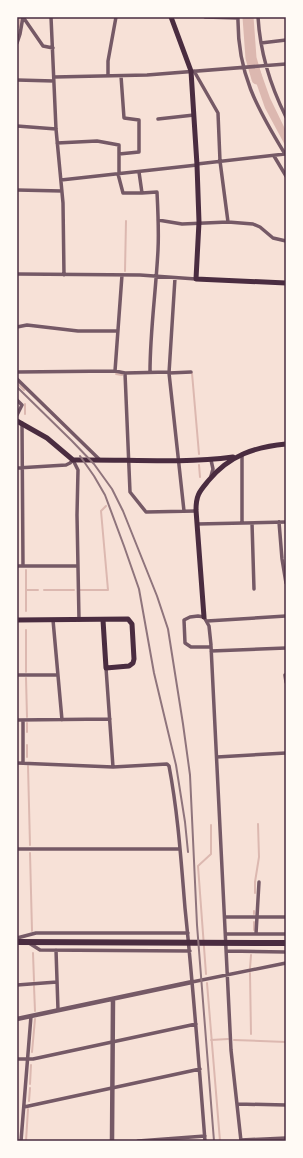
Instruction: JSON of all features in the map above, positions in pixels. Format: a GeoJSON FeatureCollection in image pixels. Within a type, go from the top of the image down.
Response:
{"type":"FeatureCollection","features":[{"type":"Feature","properties":{"kind":"main road"},"geometry":{"type":"LineString","coordinates":[[171,17],[193,71],[199,222],[196,279],[286,283]]}},
{"type":"Feature","properties":{"kind":"main road"},"geometry":{"type":"LineString","coordinates":[[19,422],[48,438],[72,460],[99,459],[179,462],[211,460],[234,457],[267,446],[286,444]]}},
{"type":"Feature","properties":{"kind":"main road"},"geometry":{"type":"LineString","coordinates":[[205,619],[196,498],[211,477],[234,457]]}},
{"type":"Feature","properties":{"kind":"main road"},"geometry":{"type":"LineString","coordinates":[[17,620],[128,619],[131,622],[133,662],[129,666],[106,668],[103,620]]}},
{"type":"Feature","properties":{"kind":"main road"},"geometry":{"type":"LineString","coordinates":[[17,942],[286,943]]}},
{"type":"Feature","properties":{"kind":"street"},"geometry":{"type":"LineString","coordinates":[[17,43],[23,17]]}},
{"type":"Feature","properties":{"kind":"street"},"geometry":{"type":"LineString","coordinates":[[23,17],[44,46],[52,48]]}},
{"type":"Feature","properties":{"kind":"street"},"geometry":{"type":"LineString","coordinates":[[51,17],[56,129],[62,191],[64,275]]}},
{"type":"Feature","properties":{"kind":"street"},"geometry":{"type":"LineString","coordinates":[[108,76],[108,60],[116,17]]}},
{"type":"Feature","properties":{"kind":"street"},"geometry":{"type":"LineString","coordinates":[[61,180],[286,154],[260,109],[248,83],[239,48],[238,18],[205,17]]}},
{"type":"Feature","properties":{"kind":"street"},"geometry":{"type":"LineString","coordinates":[[258,17],[264,65],[286,118]]}},
{"type":"Feature","properties":{"kind":"street"},"geometry":{"type":"LineString","coordinates":[[261,43],[286,40]]}},
{"type":"Feature","properties":{"kind":"street"},"geometry":{"type":"LineString","coordinates":[[17,80],[121,76],[286,64]]}},
{"type":"Feature","properties":{"kind":"street"},"geometry":{"type":"LineString","coordinates":[[193,71],[218,113],[220,161],[228,222]]}},
{"type":"Feature","properties":{"kind":"street"},"geometry":{"type":"LineString","coordinates":[[119,154],[139,152],[139,120],[124,118],[122,114],[121,76]]}},
{"type":"Feature","properties":{"kind":"street"},"geometry":{"type":"LineString","coordinates":[[158,119],[194,115]]}},
{"type":"Feature","properties":{"kind":"street"},"geometry":{"type":"LineString","coordinates":[[17,126],[56,129]]}},
{"type":"Feature","properties":{"kind":"street"},"geometry":{"type":"LineString","coordinates":[[57,143],[97,141],[119,145],[118,174],[122,193],[156,192],[158,220],[156,276],[150,337],[150,372]]}},
{"type":"Feature","properties":{"kind":"street"},"geometry":{"type":"LineString","coordinates":[[274,156],[286,176]]}},
{"type":"Feature","properties":{"kind":"street"},"geometry":{"type":"LineString","coordinates":[[139,172],[142,193]]}},
{"type":"Feature","properties":{"kind":"street"},"geometry":{"type":"LineString","coordinates":[[17,190],[62,191]]}},
{"type":"Feature","properties":{"kind":"street"},"geometry":{"type":"LineString","coordinates":[[158,220],[182,224],[199,222],[228,222],[253,224],[260,227],[273,238],[286,241]]}},
{"type":"Feature","properties":{"kind":"street"},"geometry":{"type":"LineString","coordinates":[[17,274],[122,275],[196,279]]}},
{"type":"Feature","properties":{"kind":"street"},"geometry":{"type":"LineString","coordinates":[[115,371],[122,275]]}},
{"type":"Feature","properties":{"kind":"street"},"geometry":{"type":"LineString","coordinates":[[175,278],[170,372],[184,511]]}},
{"type":"Feature","properties":{"kind":"street"},"geometry":{"type":"LineString","coordinates":[[17,327],[27,325],[78,331],[117,331]]}},
{"type":"Feature","properties":{"kind":"street"},"geometry":{"type":"LineString","coordinates":[[17,372],[191,372]]}},
{"type":"Feature","properties":{"kind":"street"},"geometry":{"type":"LineString","coordinates":[[125,373],[130,492],[146,512],[196,511]]}},
{"type":"Feature","properties":{"kind":"street"},"geometry":{"type":"LineString","coordinates":[[17,379],[99,459]]}},
{"type":"Feature","properties":{"kind":"street"},"geometry":{"type":"LineString","coordinates":[[17,400],[22,405],[17,416]]}},
{"type":"Feature","properties":{"kind":"street"},"geometry":{"type":"LineString","coordinates":[[19,422],[22,467],[23,566]]}},
{"type":"Feature","properties":{"kind":"street"},"geometry":{"type":"LineString","coordinates":[[242,454],[242,523]]}},
{"type":"Feature","properties":{"kind":"street"},"geometry":{"type":"LineString","coordinates":[[17,468],[66,465],[72,460],[78,470],[79,620]]}},
{"type":"Feature","properties":{"kind":"street"},"geometry":{"type":"LineString","coordinates":[[211,460],[213,469],[211,477]]}},
{"type":"Feature","properties":{"kind":"street"},"geometry":{"type":"LineString","coordinates":[[279,522],[282,559],[286,583]]}},
{"type":"Feature","properties":{"kind":"street"},"geometry":{"type":"LineString","coordinates":[[197,524],[286,522]]}},
{"type":"Feature","properties":{"kind":"street"},"geometry":{"type":"LineString","coordinates":[[252,523],[254,589]]}},
{"type":"Feature","properties":{"kind":"street"},"geometry":{"type":"LineString","coordinates":[[17,566],[78,566]]}},
{"type":"Feature","properties":{"kind":"street"},"geometry":{"type":"LineString","coordinates":[[211,646],[208,648],[188,646],[184,640],[185,619],[190,617],[205,619],[286,616]]}},
{"type":"Feature","properties":{"kind":"street"},"geometry":{"type":"LineString","coordinates":[[205,619],[209,626],[211,646],[231,1050],[241,1141],[286,1138]]}},
{"type":"Feature","properties":{"kind":"street"},"geometry":{"type":"LineString","coordinates":[[53,620],[62,720]]}},
{"type":"Feature","properties":{"kind":"street"},"geometry":{"type":"LineString","coordinates":[[211,652],[286,648]]}},
{"type":"Feature","properties":{"kind":"street"},"geometry":{"type":"LineString","coordinates":[[106,668],[113,767]]}},
{"type":"Feature","properties":{"kind":"street"},"geometry":{"type":"LineString","coordinates":[[17,675],[58,675]]}},
{"type":"Feature","properties":{"kind":"street"},"geometry":{"type":"LineString","coordinates":[[285,675],[286,682]]}},
{"type":"Feature","properties":{"kind":"street"},"geometry":{"type":"LineString","coordinates":[[17,720],[110,719]]}},
{"type":"Feature","properties":{"kind":"street"},"geometry":{"type":"LineString","coordinates":[[23,720],[23,763]]}},
{"type":"Feature","properties":{"kind":"street"},"geometry":{"type":"LineString","coordinates":[[217,757],[286,753]]}},
{"type":"Feature","properties":{"kind":"street"},"geometry":{"type":"LineString","coordinates":[[17,763],[113,767],[167,764],[169,766],[174,793],[190,951],[205,1139],[138,1141]]}},
{"type":"Feature","properties":{"kind":"street"},"geometry":{"type":"LineString","coordinates":[[17,849],[180,849]]}},
{"type":"Feature","properties":{"kind":"street"},"geometry":{"type":"LineString","coordinates":[[256,934],[259,882]]}},
{"type":"Feature","properties":{"kind":"street"},"geometry":{"type":"LineString","coordinates":[[225,917],[286,917]]}},
{"type":"Feature","properties":{"kind":"street"},"geometry":{"type":"LineString","coordinates":[[17,938],[36,933],[188,933]]}},
{"type":"Feature","properties":{"kind":"street"},"geometry":{"type":"LineString","coordinates":[[226,934],[286,934]]}},
{"type":"Feature","properties":{"kind":"street"},"geometry":{"type":"LineString","coordinates":[[27,942],[40,950],[190,951]]}},
{"type":"Feature","properties":{"kind":"street"},"geometry":{"type":"LineString","coordinates":[[56,950],[58,1010]]}},
{"type":"Feature","properties":{"kind":"street"},"geometry":{"type":"LineString","coordinates":[[226,951],[286,952]]}},
{"type":"Feature","properties":{"kind":"street"},"geometry":{"type":"LineString","coordinates":[[17,1019],[286,963]]}},
{"type":"Feature","properties":{"kind":"street"},"geometry":{"type":"LineString","coordinates":[[17,984],[57,982]]}},
{"type":"Feature","properties":{"kind":"street"},"geometry":{"type":"LineString","coordinates":[[112,1141],[113,999]]}},
{"type":"Feature","properties":{"kind":"street"},"geometry":{"type":"LineString","coordinates":[[21,1141],[31,1016]]}},
{"type":"Feature","properties":{"kind":"street"},"geometry":{"type":"LineString","coordinates":[[17,1059],[28,1059],[196,1024]]}},
{"type":"Feature","properties":{"kind":"street"},"geometry":{"type":"LineString","coordinates":[[24,1107],[200,1069]]}},
{"type":"Feature","properties":{"kind":"street"},"geometry":{"type":"LineString","coordinates":[[237,1104],[286,1105]]}},
{"type":"Feature","properties":{"kind":"shaded area"},"geometry":{"type":"Polygon","coordinates":[[[259,67],[270,98],[286,131],[286,147],[265,108],[251,68],[259,67]]]}},
{"type":"Feature","properties":{"kind":"waterway"},"geometry":{"type":"LineString","coordinates":[[248,17],[251,58],[257,79]]}},
{"type":"Feature","properties":{"kind":"waterway"},"geometry":{"type":"LineString","coordinates":[[19,27],[20,18]]}},
{"type":"Feature","properties":{"kind":"waterway"},"geometry":{"type":"LineString","coordinates":[[125,271],[126,221]]}},
{"type":"Feature","properties":{"kind":"waterway"},"geometry":{"type":"LineString","coordinates":[[192,373],[199,454]]}},
{"type":"Feature","properties":{"kind":"waterway"},"geometry":{"type":"LineString","coordinates":[[116,374],[122,375]]}},
{"type":"Feature","properties":{"kind":"waterway"},"geometry":{"type":"LineString","coordinates":[[17,383],[24,390]]}},
{"type":"Feature","properties":{"kind":"waterway"},"geometry":{"type":"LineString","coordinates":[[25,404],[25,414]]}},
{"type":"Feature","properties":{"kind":"waterway"},"geometry":{"type":"LineString","coordinates":[[199,465],[200,477]]}},
{"type":"Feature","properties":{"kind":"waterway"},"geometry":{"type":"LineString","coordinates":[[80,590],[108,590],[101,511],[106,506]]}},
{"type":"Feature","properties":{"kind":"waterway"},"geometry":{"type":"LineString","coordinates":[[26,570],[26,611]]}},
{"type":"Feature","properties":{"kind":"waterway"},"geometry":{"type":"LineString","coordinates":[[26,590],[38,590]]}},
{"type":"Feature","properties":{"kind":"waterway"},"geometry":{"type":"LineString","coordinates":[[44,590],[74,590]]}},
{"type":"Feature","properties":{"kind":"waterway"},"geometry":{"type":"LineString","coordinates":[[26,630],[26,672]]}},
{"type":"Feature","properties":{"kind":"waterway"},"geometry":{"type":"LineString","coordinates":[[26,678],[27,717]]}},
{"type":"Feature","properties":{"kind":"waterway"},"geometry":{"type":"LineString","coordinates":[[27,723],[27,732]]}},
{"type":"Feature","properties":{"kind":"waterway"},"geometry":{"type":"LineString","coordinates":[[27,745],[27,757]]}},
{"type":"Feature","properties":{"kind":"waterway"},"geometry":{"type":"LineString","coordinates":[[28,766],[30,845]]}},
{"type":"Feature","properties":{"kind":"waterway"},"geometry":{"type":"LineString","coordinates":[[255,893],[255,882],[259,857],[258,824]]}},
{"type":"Feature","properties":{"kind":"waterway"},"geometry":{"type":"LineString","coordinates":[[206,974],[198,866],[211,854],[211,825]]}},
{"type":"Feature","properties":{"kind":"waterway"},"geometry":{"type":"LineString","coordinates":[[30,853],[32,931]]}},
{"type":"Feature","properties":{"kind":"waterway"},"geometry":{"type":"LineString","coordinates":[[254,922],[254,930]]}},
{"type":"Feature","properties":{"kind":"waterway"},"geometry":{"type":"LineString","coordinates":[[33,953],[34,981]]}},
{"type":"Feature","properties":{"kind":"waterway"},"geometry":{"type":"LineString","coordinates":[[250,968],[251,955]]}},
{"type":"Feature","properties":{"kind":"waterway"},"geometry":{"type":"LineString","coordinates":[[250,973],[251,1034]]}},
{"type":"Feature","properties":{"kind":"waterway"},"geometry":{"type":"LineString","coordinates":[[207,983],[220,1141]]}},
{"type":"Feature","properties":{"kind":"waterway"},"geometry":{"type":"LineString","coordinates":[[34,986],[35,1011]]}},
{"type":"Feature","properties":{"kind":"waterway"},"geometry":{"type":"LineString","coordinates":[[32,1052],[35,1019]]}},
{"type":"Feature","properties":{"kind":"waterway"},"geometry":{"type":"LineString","coordinates":[[211,1040],[228,1039]]}},
{"type":"Feature","properties":{"kind":"waterway"},"geometry":{"type":"LineString","coordinates":[[234,1040],[286,1042]]}},
{"type":"Feature","properties":{"kind":"waterway"},"geometry":{"type":"LineString","coordinates":[[30,1084],[31,1065]]}},
{"type":"Feature","properties":{"kind":"waterway"},"geometry":{"type":"LineString","coordinates":[[29,1101],[30,1088]]}},
{"type":"Feature","properties":{"kind":"waterway"},"geometry":{"type":"LineString","coordinates":[[26,1141],[28,1109]]}},
{"type":"Feature","properties":{"kind":"railway"},"geometry":{"type":"LineString","coordinates":[[17,387],[94,464],[112,489],[123,511],[157,596],[168,629],[190,775],[197,925],[214,1141]]}},
{"type":"Feature","properties":{"kind":"railway"},"geometry":{"type":"LineString","coordinates":[[80,456],[105,495],[139,589],[154,673],[176,765],[188,852]]}}]}
